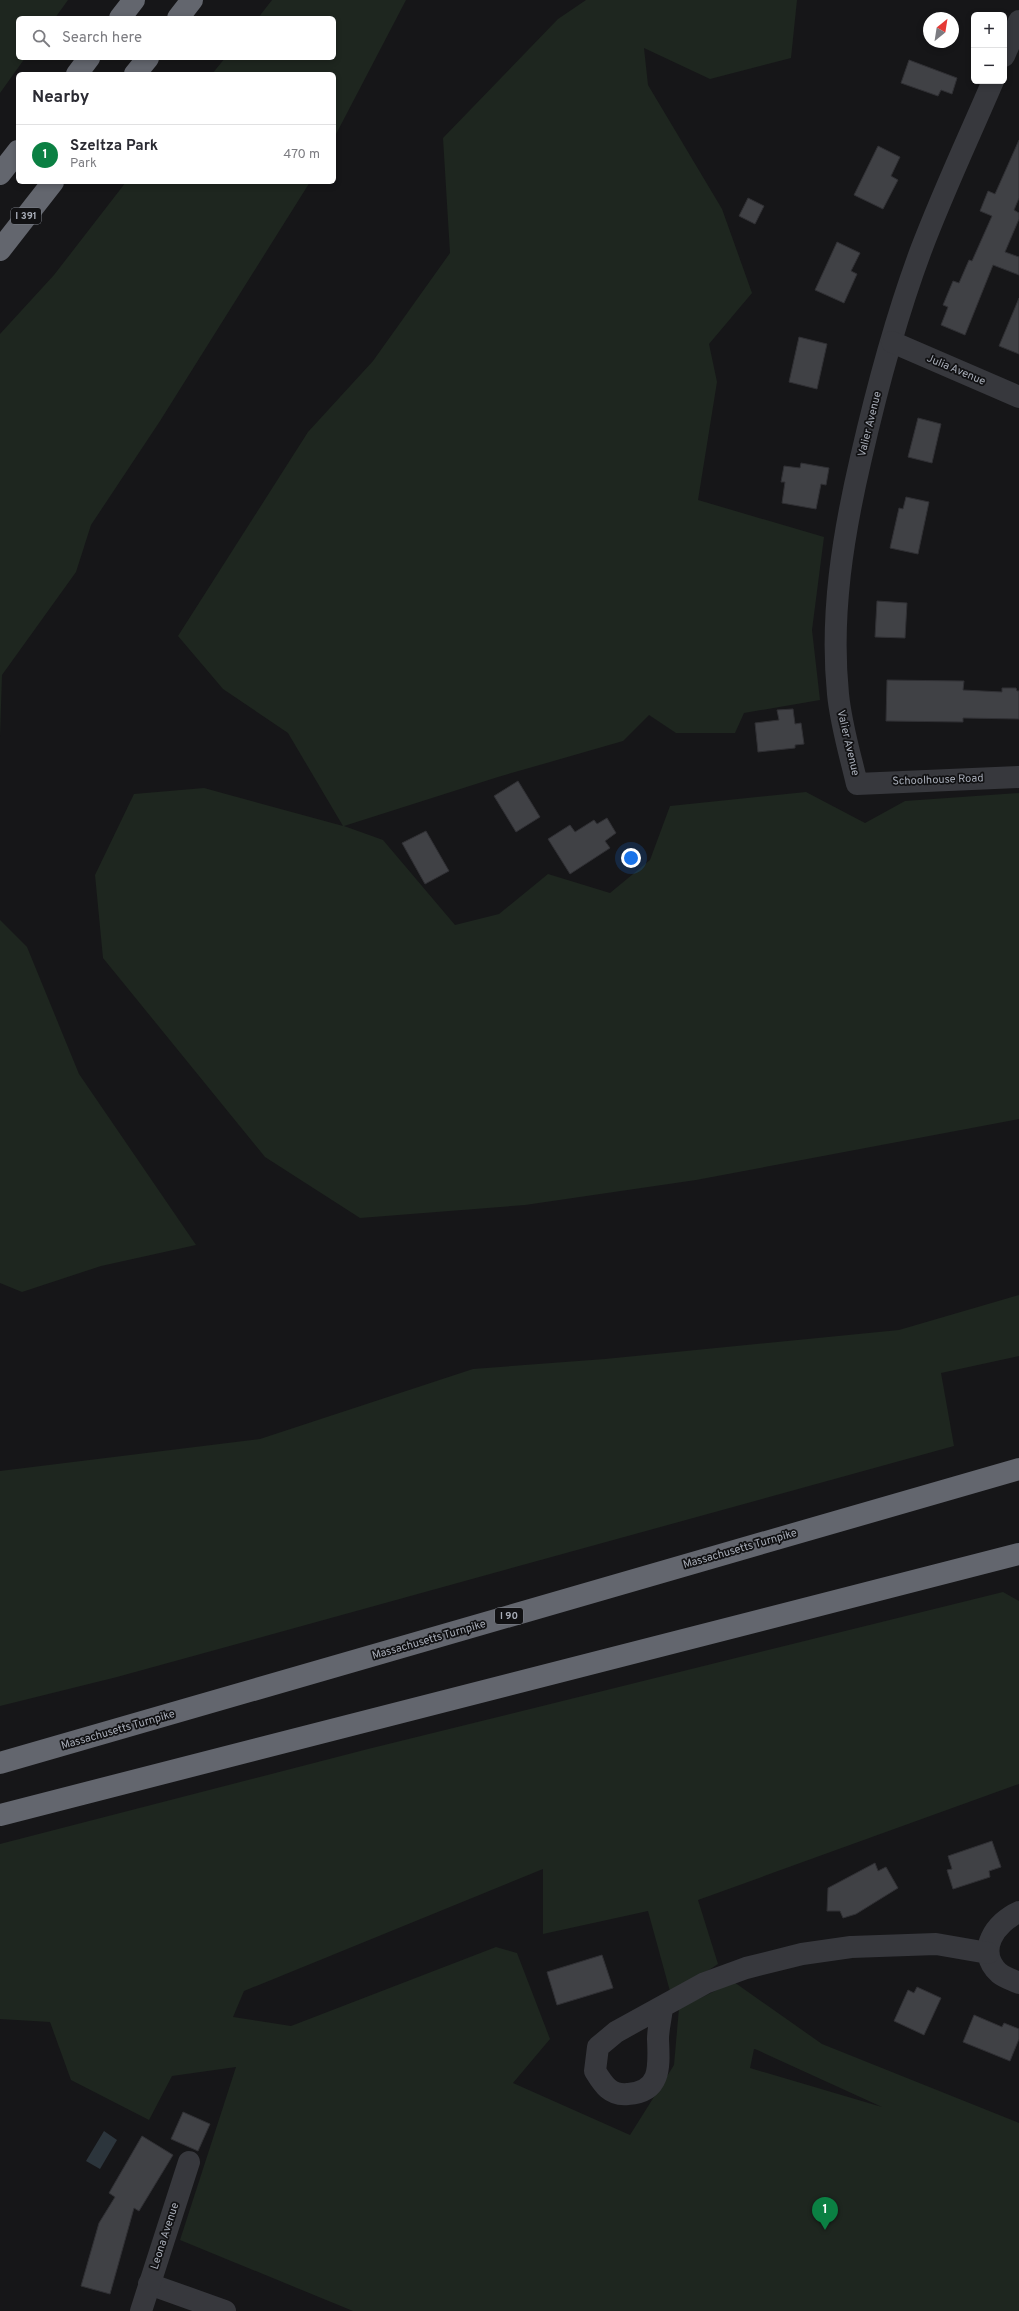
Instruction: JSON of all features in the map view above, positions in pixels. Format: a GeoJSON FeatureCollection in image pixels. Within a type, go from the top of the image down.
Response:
{"type":"FeatureCollection","features":[{"type":"Feature","properties":{"kind":"highway"},"geometry":{"type":"LineString","coordinates":[[122,16],[134,0]]}},
{"type":"Feature","properties":{"kind":"highway"},"geometry":{"type":"LineString","coordinates":[[180,16],[192,0]]}},
{"type":"Feature","properties":{"kind":"highway"},"geometry":{"type":"LineString","coordinates":[[78,72],[88,60]]}},
{"type":"Feature","properties":{"kind":"highway"},"geometry":{"type":"LineString","coordinates":[[137,72],[146,60]]}},
{"type":"Feature","properties":{"kind":"highway"},"geometry":{"type":"LineString","coordinates":[[0,174],[16,154]]}},
{"type":"Feature","properties":{"kind":"highway","name":"I 391"},"geometry":{"type":"LineString","coordinates":[[0,250],[51,184]]}},
{"type":"Feature","properties":{"kind":"highway","name":"Massachusetts Turnpike"},"geometry":{"type":"LineString","coordinates":[[0,1763],[1019,1469]]}},
{"type":"Feature","properties":{"kind":"highway"},"geometry":{"type":"LineString","coordinates":[[0,1815],[1019,1554]]}},
{"type":"Feature","properties":{"kind":"street"},"geometry":{"type":"LineString","coordinates":[[1007,49],[1019,21]]}},
{"type":"Feature","properties":{"kind":"street","name":"Valier Avenue"},"geometry":{"type":"LineString","coordinates":[[857,783],[841,720],[835,641],[837,596],[843,548],[856,479],[892,342],[924,244],[992,84]]}},
{"type":"Feature","properties":{"kind":"street","name":"Julia Avenue"},"geometry":{"type":"LineString","coordinates":[[892,342],[1019,397]]}},
{"type":"Feature","properties":{"kind":"street","name":"Schoolhouse Road"},"geometry":{"type":"LineString","coordinates":[[857,783],[1019,777]]}},
{"type":"Feature","properties":{"kind":"street"},"geometry":{"type":"LineString","coordinates":[[1019,1912],[1004,1920],[994,1932],[989,1940],[988,1952],[1000,1973],[1019,1982]]}},
{"type":"Feature","properties":{"kind":"street"},"geometry":{"type":"LineString","coordinates":[[662,2008],[705,1983],[746,1968],[802,1954],[851,1947],[936,1944],[988,1952]]}},
{"type":"Feature","properties":{"kind":"street","name":"Leona Avenue"},"geometry":{"type":"LineString","coordinates":[[141,2311],[188,2162]]}},
{"type":"Feature","properties":{"kind":"street"},"geometry":{"type":"LineString","coordinates":[[150,2284],[225,2311]]}},
{"type":"Feature","properties":{"kind":"shaded area"},"geometry":{"type":"Polygon","coordinates":[[[0,0],[68,0],[56,16],[16,16],[16,60],[24,60],[0,93],[0,0]]]}},
{"type":"Feature","properties":{"kind":"shaded area"},"geometry":{"type":"Polygon","coordinates":[[[272,0],[406,0],[336,134],[336,72],[214,72],[223,60],[336,60],[336,16],[260,16],[272,0]]]}},
{"type":"Feature","properties":{"kind":"shaded area"},"geometry":{"type":"Polygon","coordinates":[[[586,0],[797,0],[791,58],[710,79],[644,48],[648,85],[722,209],[752,293],[709,344],[717,382],[698,500],[824,537],[812,630],[820,700],[744,713],[735,733],[676,733],[649,715],[623,741],[498,777],[344,826],[383,840],[455,925],[499,914],[548,874],[610,893],[650,860],[670,806],[806,792],[865,823],[905,801],[1019,793],[1019,1119],[696,1180],[525,1205],[360,1218],[265,1157],[103,958],[95,875],[134,794],[204,788],[343,826],[288,733],[223,689],[178,636],[308,432],[373,361],[450,253],[443,138],[558,19],[586,0]]]}},
{"type":"Feature","properties":{"kind":"shaded area"},"geometry":{"type":"Polygon","coordinates":[[[124,184],[309,184],[160,421],[91,525],[76,572],[2,675],[0,737],[0,334],[54,275],[124,184]]]}},
{"type":"Feature","properties":{"kind":"shaded area"},"geometry":{"type":"Polygon","coordinates":[[[0,920],[27,947],[79,1074],[196,1245],[101,1266],[22,1292],[0,1283],[0,920]]]}},
{"type":"Feature","properties":{"kind":"shaded area"},"geometry":{"type":"Polygon","coordinates":[[[1019,1295],[1019,1356],[941,1373],[954,1446],[117,1677],[0,1706],[0,1471],[260,1439],[473,1369],[605,1359],[899,1330],[1019,1295]]]}},
{"type":"Feature","properties":{"kind":"shaded area"},"geometry":{"type":"Polygon","coordinates":[[[1003,1592],[1019,1601],[1019,1784],[698,1900],[718,1964],[671,1995],[648,1911],[543,1934],[543,1869],[244,1991],[233,2017],[291,2026],[496,1947],[517,1953],[550,2039],[513,2083],[630,2135],[674,2065],[679,2008],[734,1982],[822,2044],[1019,2123],[1019,2311],[353,2311],[180,2240],[236,2067],[172,2076],[149,2120],[71,2080],[50,2022],[0,2019],[0,1844],[368,1749],[1003,1592]],[[755,2049],[750,2068],[882,2107],[755,2049]]]}},
{"type":"Feature","properties":{"kind":"shaded area"},"geometry":{"type":"Polygon","coordinates":[[[104,2131],[117,2140],[100,2169],[86,2161],[104,2131]]]}},
{"type":"Feature","properties":{"kind":"building"},"geometry":{"type":"Polygon","coordinates":[[[909,60],[957,78],[952,94],[941,90],[938,96],[901,83],[909,60]]]}},
{"type":"Feature","properties":{"kind":"building"},"geometry":{"type":"Polygon","coordinates":[[[1019,140],[1019,198],[1014,210],[1019,213],[1019,219],[1005,252],[1019,257],[1019,275],[993,265],[965,335],[941,325],[948,307],[943,305],[953,281],[959,283],[969,260],[972,261],[992,216],[980,211],[988,191],[995,194],[1019,140]]]}},
{"type":"Feature","properties":{"kind":"building"},"geometry":{"type":"Polygon","coordinates":[[[878,146],[900,157],[891,176],[898,180],[883,209],[854,195],[878,146]]]}},
{"type":"Feature","properties":{"kind":"building"},"geometry":{"type":"Polygon","coordinates":[[[748,198],[764,206],[755,224],[739,216],[748,198]]]}},
{"type":"Feature","properties":{"kind":"building"},"geometry":{"type":"Polygon","coordinates":[[[837,242],[860,253],[851,271],[857,274],[844,303],[815,290],[837,242]]]}},
{"type":"Feature","properties":{"kind":"building"},"geometry":{"type":"Polygon","coordinates":[[[1019,298],[1019,354],[999,346],[1019,298]]]}},
{"type":"Feature","properties":{"kind":"building"},"geometry":{"type":"Polygon","coordinates":[[[799,337],[827,344],[817,389],[789,382],[799,337]]]}},
{"type":"Feature","properties":{"kind":"building"},"geometry":{"type":"Polygon","coordinates":[[[918,418],[941,424],[932,463],[908,457],[918,418]]]}},
{"type":"Feature","properties":{"kind":"building"},"geometry":{"type":"Polygon","coordinates":[[[801,463],[829,468],[826,485],[821,484],[816,509],[782,503],[785,482],[781,482],[784,466],[800,468],[801,463]]]}},
{"type":"Feature","properties":{"kind":"building"},"geometry":{"type":"Polygon","coordinates":[[[906,497],[929,502],[918,554],[890,548],[899,508],[903,509],[906,497]]]}},
{"type":"Feature","properties":{"kind":"building"},"geometry":{"type":"Polygon","coordinates":[[[877,601],[907,603],[905,638],[875,637],[877,601]]]}},
{"type":"Feature","properties":{"kind":"building"},"geometry":{"type":"Polygon","coordinates":[[[887,680],[964,681],[963,690],[1002,692],[1002,688],[1016,688],[1017,691],[1019,691],[1019,719],[963,718],[963,722],[886,721],[887,680]]]}},
{"type":"Feature","properties":{"kind":"building"},"geometry":{"type":"Polygon","coordinates":[[[793,709],[795,724],[801,723],[804,744],[795,745],[795,748],[758,752],[755,723],[779,720],[777,710],[793,709]]]}},
{"type":"Feature","properties":{"kind":"building"},"geometry":{"type":"Polygon","coordinates":[[[518,781],[540,817],[516,832],[494,796],[518,781]]]}},
{"type":"Feature","properties":{"kind":"building"},"geometry":{"type":"Polygon","coordinates":[[[607,818],[616,833],[605,841],[610,848],[570,874],[548,839],[570,825],[575,832],[594,820],[597,824],[607,818]]]}},
{"type":"Feature","properties":{"kind":"building"},"geometry":{"type":"Polygon","coordinates":[[[426,831],[449,871],[425,884],[402,843],[426,831]]]}},
{"type":"Feature","properties":{"kind":"building"},"geometry":{"type":"Polygon","coordinates":[[[992,1841],[1001,1867],[989,1871],[990,1877],[953,1889],[947,1870],[952,1869],[948,1856],[992,1841]]]}},
{"type":"Feature","properties":{"kind":"building"},"geometry":{"type":"Polygon","coordinates":[[[875,1863],[878,1871],[886,1867],[898,1888],[856,1914],[843,1918],[840,1911],[827,1911],[828,1888],[875,1863]]]}},
{"type":"Feature","properties":{"kind":"building"},"geometry":{"type":"Polygon","coordinates":[[[602,1955],[613,1988],[557,2005],[547,1972],[602,1955]]]}},
{"type":"Feature","properties":{"kind":"building"},"geometry":{"type":"Polygon","coordinates":[[[917,1987],[941,1998],[924,2035],[894,2021],[908,1990],[914,1993],[917,1987]]]}},
{"type":"Feature","properties":{"kind":"building"},"geometry":{"type":"Polygon","coordinates":[[[974,2015],[1002,2027],[1004,2023],[1019,2029],[1019,2039],[1010,2061],[963,2042],[974,2015]]]}},
{"type":"Feature","properties":{"kind":"building"},"geometry":{"type":"Polygon","coordinates":[[[183,2112],[210,2124],[198,2151],[171,2139],[183,2112]]]}},
{"type":"Feature","properties":{"kind":"building"},"geometry":{"type":"Polygon","coordinates":[[[142,2136],[173,2155],[139,2211],[134,2208],[110,2294],[81,2286],[99,2223],[115,2197],[109,2193],[142,2136]]]}},
{"type":"Feature","properties":{"kind":"place","name":"Szeltza Park"},"geometry":{"type":"Point","coordinates":[825,2230]}}]}
